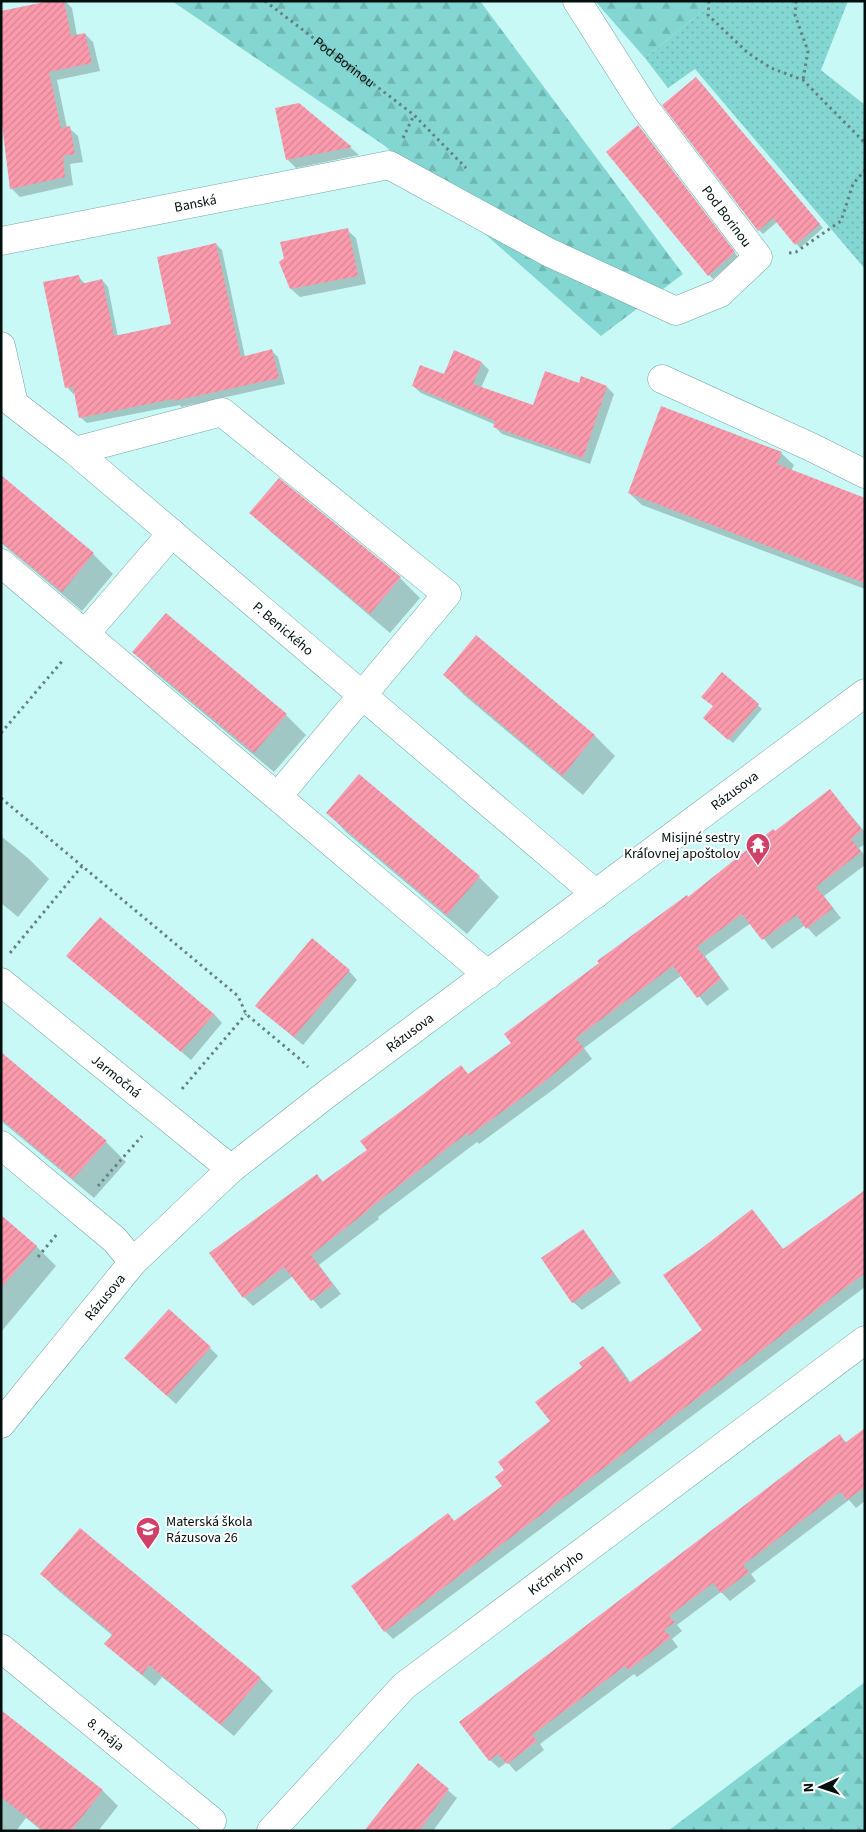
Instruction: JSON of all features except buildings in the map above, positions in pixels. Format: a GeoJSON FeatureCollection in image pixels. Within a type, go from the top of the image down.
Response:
{"type":"FeatureCollection","features":[{"type":"Feature","properties":{"kind":"street","name":"Pod Borinou"},"geometry":{"type":"LineString","coordinates":[[389,165],[548,252],[676,311],[720,293],[758,256],[645,108],[577,1]]}},
{"type":"Feature","properties":{"kind":"street","name":"Banská"},"geometry":{"type":"LineString","coordinates":[[1,240],[389,165]]}},
{"type":"Feature","properties":{"kind":"street","name":"P. Benického"},"geometry":{"type":"LineString","coordinates":[[1,346],[8,407],[75,451],[596,894]]}},
{"type":"Feature","properties":{"kind":"street"},"geometry":{"type":"LineString","coordinates":[[662,379],[811,447],[865,474]]}},
{"type":"Feature","properties":{"kind":"street"},"geometry":{"type":"LineString","coordinates":[[75,451],[222,412],[447,594],[278,796]]}},
{"type":"Feature","properties":{"kind":"street"},"geometry":{"type":"LineString","coordinates":[[85,634],[172,533]]}},
{"type":"Feature","properties":{"kind":"street"},"geometry":{"type":"LineString","coordinates":[[1,563],[488,975]]}},
{"type":"Feature","properties":{"kind":"street","name":"Rázusova"},"geometry":{"type":"LineString","coordinates":[[1,1424],[134,1262],[231,1169],[328,1093],[865,693]]}},
{"type":"Feature","properties":{"kind":"street","name":"Jarmočná"},"geometry":{"type":"LineString","coordinates":[[4,969],[162,1113],[231,1169]]}},
{"type":"Feature","properties":{"kind":"street"},"geometry":{"type":"LineString","coordinates":[[1,1145],[115,1240],[134,1262]]}},
{"type":"Feature","properties":{"kind":"street","name":"Krčméryho"},"geometry":{"type":"LineString","coordinates":[[279,1828],[404,1686],[865,1340]]}},
{"type":"Feature","properties":{"kind":"street","name":"8. mája"},"geometry":{"type":"LineString","coordinates":[[1,1648],[212,1821]]}},
{"type":"Feature","properties":{"kind":"path","name":"Pod Borinou"},"geometry":{"type":"LineString","coordinates":[[265,1],[414,115],[468,170]]}},
{"type":"Feature","properties":{"kind":"path"},"geometry":{"type":"LineString","coordinates":[[709,1],[708,15],[748,54],[770,68],[803,80],[865,143]]}},
{"type":"Feature","properties":{"kind":"path"},"geometry":{"type":"LineString","coordinates":[[796,1],[795,15],[808,51],[803,80]]}},
{"type":"Feature","properties":{"kind":"path"},"geometry":{"type":"LineString","coordinates":[[758,256],[796,252],[841,221],[853,184],[865,170]]}},
{"type":"Feature","properties":{"kind":"path"},"geometry":{"type":"LineString","coordinates":[[1,733],[85,634]]}},
{"type":"Feature","properties":{"kind":"path"},"geometry":{"type":"LineString","coordinates":[[1,798],[238,996],[246,1014],[301,1060],[328,1093]]}},
{"type":"Feature","properties":{"kind":"path"},"geometry":{"type":"LineString","coordinates":[[4,969],[82,866]]}},
{"type":"Feature","properties":{"kind":"path"},"geometry":{"type":"LineString","coordinates":[[78,1209],[246,1014]]}},
{"type":"Feature","properties":{"kind":"path"},"geometry":{"type":"LineString","coordinates":[[38,1257],[49,1243]]}},
{"type":"Feature","properties":{"kind":"green space"},"geometry":{"type":"Polygon","coordinates":[[[172,1],[480,1],[683,274],[601,336],[385,146],[172,1]]]}},
{"type":"Feature","properties":{"kind":"green space"},"geometry":{"type":"Polygon","coordinates":[[[595,1],[715,1],[645,58],[595,1]]]}},
{"type":"Feature","properties":{"kind":"green space"},"geometry":{"type":"Polygon","coordinates":[[[715,1],[848,1],[821,70],[865,105],[865,269],[695,69],[668,88],[645,58],[715,1]]]}},
{"type":"Feature","properties":{"kind":"green space"},"geometry":{"type":"Polygon","coordinates":[[[865,1682],[865,1831],[668,1831],[865,1682]]]}},
{"type":"Feature","properties":{"kind":"place","name":"Misijné sestry Kráľovnej apoštolov"},"geometry":{"type":"Point","coordinates":[758,866]}},
{"type":"Feature","properties":{"kind":"place","name":"Materská škola Rázusova 26"},"geometry":{"type":"Point","coordinates":[148,1550]}}]}
